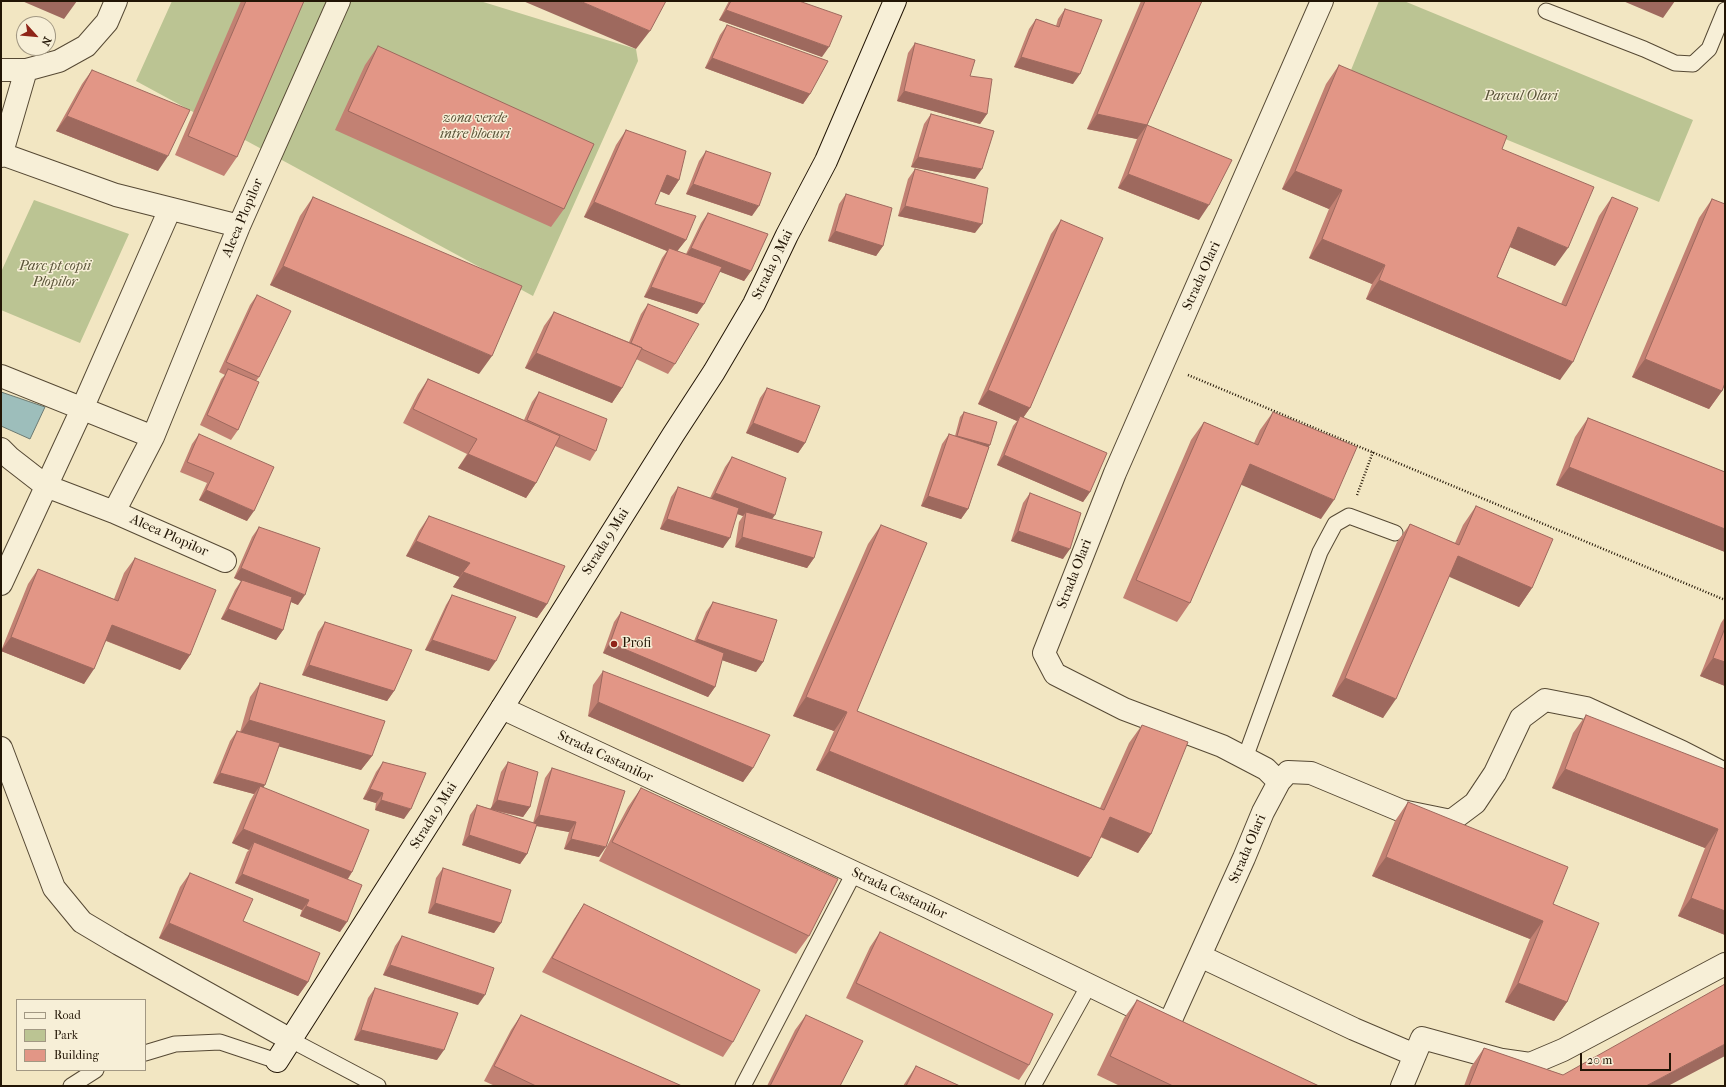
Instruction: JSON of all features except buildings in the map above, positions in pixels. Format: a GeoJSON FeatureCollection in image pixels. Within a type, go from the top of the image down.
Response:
{"type":"FeatureCollection","features":[{"type":"Feature","properties":{"kind":"street"},"geometry":{"type":"LineString","coordinates":[[1,70],[26,70],[59,60],[86,46],[107,22],[116,1]]}},
{"type":"Feature","properties":{"kind":"street","name":"Aleea Plopilor"},"geometry":{"type":"LineString","coordinates":[[114,512],[153,437],[239,226],[339,1]]}},
{"type":"Feature","properties":{"kind":"street","name":"Strada 9 Mai"},"geometry":{"type":"LineString","coordinates":[[277,1061],[714,372],[754,304],[787,235],[826,161],[895,1]]}},
{"type":"Feature","properties":{"kind":"street","name":"Strada Olari"},"geometry":{"type":"LineString","coordinates":[[1169,1024],[1244,858],[1263,812],[1279,782],[1266,769],[1222,746],[1124,709],[1055,674],[1044,653],[1115,473],[1322,1]]}},
{"type":"Feature","properties":{"kind":"street"},"geometry":{"type":"LineString","coordinates":[[26,70],[2,155],[116,195],[239,226]]}},
{"type":"Feature","properties":{"kind":"street"},"geometry":{"type":"LineString","coordinates":[[1,584],[82,409],[170,209]]}},
{"type":"Feature","properties":{"kind":"street"},"geometry":{"type":"LineString","coordinates":[[1,376],[153,437]]}},
{"type":"Feature","properties":{"kind":"street","name":"Aleea Plopilor"},"geometry":{"type":"LineString","coordinates":[[1,449],[10,458],[46,486],[114,512],[225,561]]}},
{"type":"Feature","properties":{"kind":"street"},"geometry":{"type":"LineString","coordinates":[[1279,782],[1288,772],[1312,773],[1402,811],[1451,821],[1475,803],[1495,773],[1521,718],[1545,700],[1586,708],[1682,752],[1725,774]]}},
{"type":"Feature","properties":{"kind":"street","name":"Strada Castanilor"},"geometry":{"type":"LineString","coordinates":[[502,708],[854,873],[1190,1034]]}},
{"type":"Feature","properties":{"kind":"street"},"geometry":{"type":"LineString","coordinates":[[1,748],[54,888],[82,922],[291,1040]]}},
{"type":"Feature","properties":{"kind":"street"},"geometry":{"type":"LineString","coordinates":[[1200,956],[1354,1029],[1415,1055]]}},
{"type":"Feature","properties":{"kind":"street"},"geometry":{"type":"LineString","coordinates":[[1402,1086],[1422,1038],[1502,1060],[1530,1064],[1563,1050],[1725,964]]}},
{"type":"Feature","properties":{"kind":"lane"},"geometry":{"type":"LineString","coordinates":[[1546,11],[1644,49],[1675,63],[1693,64],[1709,49],[1725,10]]}},
{"type":"Feature","properties":{"kind":"lane"},"geometry":{"type":"LineString","coordinates":[[1245,758],[1320,552],[1335,524],[1349,516],[1395,533]]}},
{"type":"Feature","properties":{"kind":"lane"},"geometry":{"type":"LineString","coordinates":[[743,1086],[854,873]]}},
{"type":"Feature","properties":{"kind":"lane"},"geometry":{"type":"LineString","coordinates":[[1033,1086],[1089,985]]}},
{"type":"Feature","properties":{"kind":"lane"},"geometry":{"type":"LineString","coordinates":[[291,1040],[378,1086]]}},
{"type":"Feature","properties":{"kind":"lane"},"geometry":{"type":"LineString","coordinates":[[146,1053],[175,1044],[220,1042],[277,1061]]}},
{"type":"Feature","properties":{"kind":"lane"},"geometry":{"type":"LineString","coordinates":[[70,1086],[94,1071]]}},
{"type":"Feature","properties":{"kind":"path"},"geometry":{"type":"LineString","coordinates":[[1163,365],[1725,600]]}},
{"type":"Feature","properties":{"kind":"path"},"geometry":{"type":"LineString","coordinates":[[1349,516],[1373,452]]}},
{"type":"Feature","properties":{"kind":"green space","name":"zona verde intre blocuri"},"geometry":{"type":"Polygon","coordinates":[[[172,1],[480,1],[636,49],[638,61],[533,296],[136,81],[172,1]]]}},
{"type":"Feature","properties":{"kind":"green space","name":"Parcul Olari"},"geometry":{"type":"Polygon","coordinates":[[[1379,1],[1404,1],[1693,120],[1659,202],[1349,75],[1379,1]]]}},
{"type":"Feature","properties":{"kind":"green space","name":"Parc pt copii Plopilor"},"geometry":{"type":"Polygon","coordinates":[[[34,200],[129,234],[80,343],[1,310],[1,272],[34,200]]]}},
{"type":"Feature","properties":{"kind":"water"},"geometry":{"type":"Polygon","coordinates":[[[1,392],[45,407],[30,439],[1,426],[1,392]]]}},
{"type":"Feature","properties":{"kind":"place","name":"Profi"},"geometry":{"type":"Point","coordinates":[614,644]}}]}
